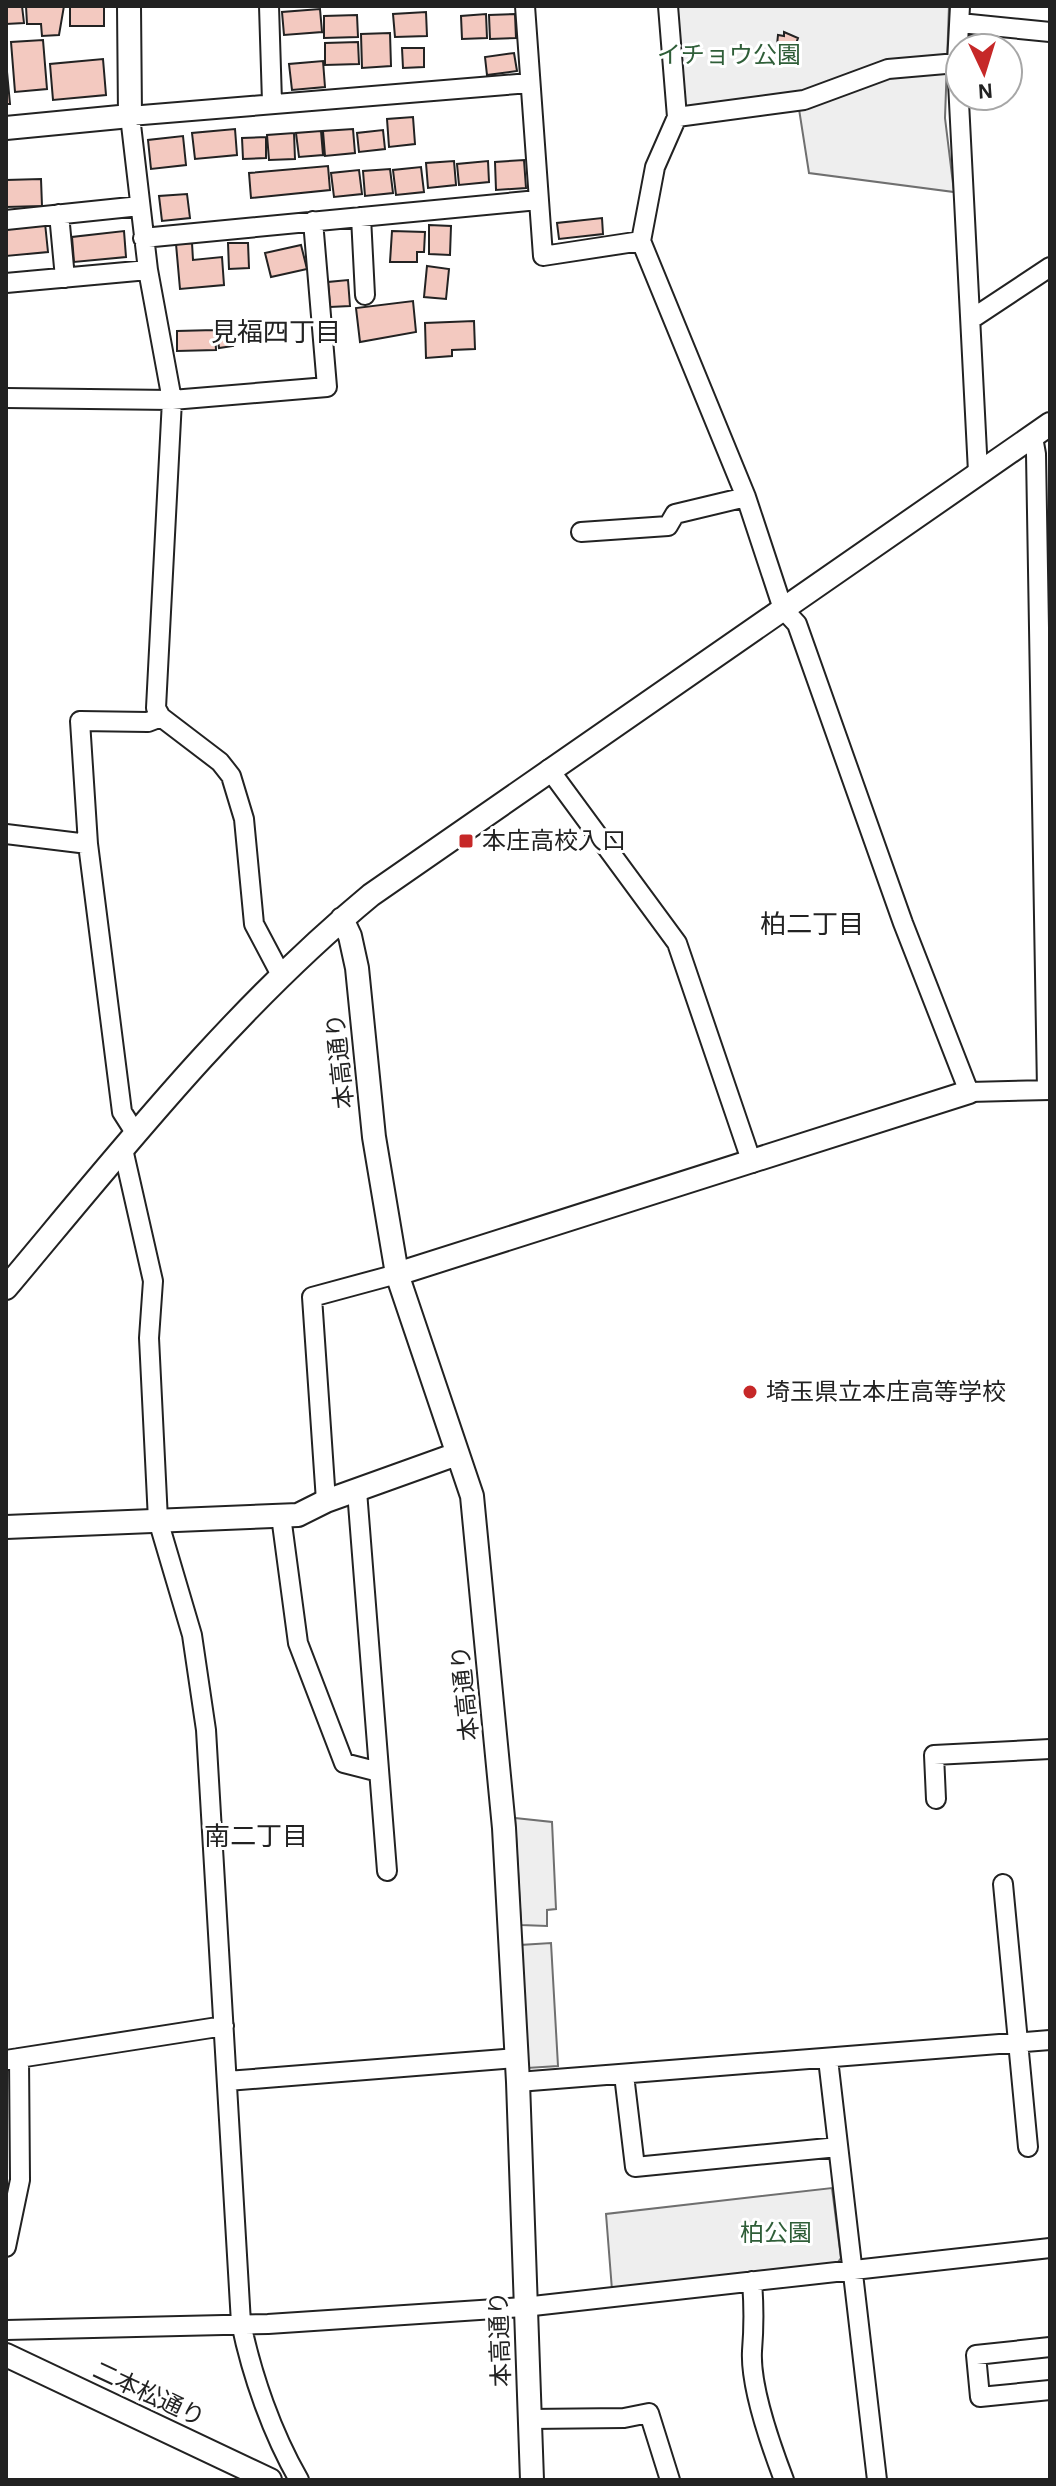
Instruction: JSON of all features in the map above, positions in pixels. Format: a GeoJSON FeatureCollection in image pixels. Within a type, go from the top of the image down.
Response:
{"type":"FeatureCollection","features":[{"type":"Feature","properties":{"kind":"street"},"geometry":{"type":"LineString","coordinates":[[129,6],[130,116],[143,238],[172,400],[161,639],[155,696],[161,717],[220,762],[231,776],[244,819],[254,924],[281,975]]}},
{"type":"Feature","properties":{"kind":"street"},"geometry":{"type":"LineString","coordinates":[[269,6],[272,102]]}},
{"type":"Feature","properties":{"kind":"street"},"geometry":{"type":"LineString","coordinates":[[525,6],[543,256],[641,241]]}},
{"type":"Feature","properties":{"kind":"street"},"geometry":{"type":"LineString","coordinates":[[668,6],[677,117],[655,167],[641,241],[746,497],[783,609],[797,624],[903,923],[969,1092]]}},
{"type":"Feature","properties":{"kind":"street"},"geometry":{"type":"LineString","coordinates":[[960,14],[1050,32]]}},
{"type":"Feature","properties":{"kind":"street"},"geometry":{"type":"LineString","coordinates":[[677,117],[804,100],[888,69],[944,64]]}},
{"type":"Feature","properties":{"kind":"street"},"geometry":{"type":"LineString","coordinates":[[6,128],[272,102],[530,83]]}},
{"type":"Feature","properties":{"kind":"street"},"geometry":{"type":"LineString","coordinates":[[960,112],[973,318],[978,472]]}},
{"type":"Feature","properties":{"kind":"street"},"geometry":{"type":"LineString","coordinates":[[143,238],[538,200]]}},
{"type":"Feature","properties":{"kind":"street"},"geometry":{"type":"LineString","coordinates":[[6,220],[140,206]]}},
{"type":"Feature","properties":{"kind":"street"},"geometry":{"type":"LineString","coordinates":[[59,214],[65,278]]}},
{"type":"Feature","properties":{"kind":"street"},"geometry":{"type":"LineString","coordinates":[[361,217],[365,295]]}},
{"type":"Feature","properties":{"kind":"street"},"geometry":{"type":"LineString","coordinates":[[6,398],[172,400],[327,387],[313,221]]}},
{"type":"Feature","properties":{"kind":"street"},"geometry":{"type":"LineString","coordinates":[[973,318],[1050,267]]}},
{"type":"Feature","properties":{"kind":"street"},"geometry":{"type":"LineString","coordinates":[[6,283],[148,270]]}},
{"type":"Feature","properties":{"kind":"street"},"geometry":{"type":"LineString","coordinates":[[6,1288],[216,1041],[281,975],[396,874],[1041,430]]}},
{"type":"Feature","properties":{"kind":"street"},"geometry":{"type":"LineString","coordinates":[[326,1501],[312,1297],[397,1274],[969,1092],[1048,1090],[1036,454],[1041,430]]}},
{"type":"Feature","properties":{"kind":"street"},"geometry":{"type":"LineString","coordinates":[[581,532],[668,526],[675,514],[746,497]]}},
{"type":"Feature","properties":{"kind":"street"},"geometry":{"type":"LineString","coordinates":[[161,717],[148,722],[80,721],[88,844],[122,1112],[130,1141],[153,1281],[149,1338],[158,1520],[192,1635],[206,1730],[241,2323],[248,2357],[287,2459],[299,2480]]}},
{"type":"Feature","properties":{"kind":"street"},"geometry":{"type":"LineString","coordinates":[[549,769],[677,943],[752,1163]]}},
{"type":"Feature","properties":{"kind":"street"},"geometry":{"type":"LineString","coordinates":[[6,834],[88,844]]}},
{"type":"Feature","properties":{"kind":"street","name":"本高通り"},"geometry":{"type":"LineString","coordinates":[[342,919],[350,936],[357,968],[374,1137],[397,1274],[472,1496],[504,1828],[517,2058],[532,2480]]}},
{"type":"Feature","properties":{"kind":"street"},"geometry":{"type":"LineString","coordinates":[[6,1527],[298,1515],[326,1501],[457,1454]]}},
{"type":"Feature","properties":{"kind":"street"},"geometry":{"type":"LineString","coordinates":[[357,1491],[387,1871]]}},
{"type":"Feature","properties":{"kind":"street"},"geometry":{"type":"LineString","coordinates":[[281,1516],[298,1643],[313,1686],[344,1763],[379,1772]]}},
{"type":"Feature","properties":{"kind":"street"},"geometry":{"type":"LineString","coordinates":[[936,1799],[934,1755],[1050,1749]]}},
{"type":"Feature","properties":{"kind":"street"},"geometry":{"type":"LineString","coordinates":[[1003,1884],[1028,2147]]}},
{"type":"Feature","properties":{"kind":"street"},"geometry":{"type":"LineString","coordinates":[[6,2247],[20,2180],[13,2059],[224,2026]]}},
{"type":"Feature","properties":{"kind":"street"},"geometry":{"type":"LineString","coordinates":[[518,2082],[1050,2040]]}},
{"type":"Feature","properties":{"kind":"street"},"geometry":{"type":"LineString","coordinates":[[227,2081],[517,2058]]}},
{"type":"Feature","properties":{"kind":"street"},"geometry":{"type":"LineString","coordinates":[[828,2059],[877,2480]]}},
{"type":"Feature","properties":{"kind":"street"},"geometry":{"type":"LineString","coordinates":[[624,2075],[635,2167],[838,2147]]}},
{"type":"Feature","properties":{"kind":"street"},"geometry":{"type":"LineString","coordinates":[[6,2330],[63,2331],[524,2307],[1050,2248]]}},
{"type":"Feature","properties":{"kind":"street"},"geometry":{"type":"LineString","coordinates":[[752,2281],[756,2333],[752,2353],[766,2435],[784,2480]]}},
{"type":"Feature","properties":{"kind":"street"},"geometry":{"type":"LineString","coordinates":[[1050,2347],[976,2355],[980,2397],[1050,2390]]}},
{"type":"Feature","properties":{"kind":"street","name":"二本松通り"},"geometry":{"type":"LineString","coordinates":[[6,2355],[270,2480]]}},
{"type":"Feature","properties":{"kind":"street"},"geometry":{"type":"LineString","coordinates":[[530,2419],[624,2418],[649,2413],[670,2480]]}},
{"type":"Feature","properties":{"kind":"green space","name":"イチョウ公園"},"geometry":{"type":"Polygon","coordinates":[[[675,6],[949,6],[948,32],[944,32],[944,112],[954,192],[809,173],[799,109],[690,110],[683,105],[675,6]]]}},
{"type":"Feature","properties":{"kind":"green space"},"geometry":{"type":"Polygon","coordinates":[[[515,1818],[552,1822],[556,1909],[547,1910],[547,1926],[521,1925],[515,1818]]]}},
{"type":"Feature","properties":{"kind":"green space"},"geometry":{"type":"Polygon","coordinates":[[[551,1943],[558,2066],[527,2068],[520,1945],[551,1943]]]}},
{"type":"Feature","properties":{"kind":"green space","name":"柏公園"},"geometry":{"type":"Polygon","coordinates":[[[832,2188],[841,2258],[835,2266],[612,2290],[606,2214],[832,2188]]]}},
{"type":"Feature","properties":{"kind":"building"},"geometry":{"type":"Polygon","coordinates":[[[6,6],[22,6],[24,23],[6,24],[6,6]]]}},
{"type":"Feature","properties":{"kind":"building"},"geometry":{"type":"Polygon","coordinates":[[[26,6],[64,6],[59,35],[42,36],[41,24],[27,24],[26,6]]]}},
{"type":"Feature","properties":{"kind":"building"},"geometry":{"type":"Polygon","coordinates":[[[70,6],[104,6],[104,26],[70,26],[70,6]]]}},
{"type":"Feature","properties":{"kind":"building"},"geometry":{"type":"Polygon","coordinates":[[[320,9],[322,32],[284,35],[282,12],[320,9]]]}},
{"type":"Feature","properties":{"kind":"building"},"geometry":{"type":"Polygon","coordinates":[[[426,12],[427,36],[395,37],[393,14],[426,12]]]}},
{"type":"Feature","properties":{"kind":"building"},"geometry":{"type":"Polygon","coordinates":[[[486,14],[487,38],[462,39],[461,16],[486,14]]]}},
{"type":"Feature","properties":{"kind":"building"},"geometry":{"type":"Polygon","coordinates":[[[515,14],[516,38],[490,39],[489,15],[515,14]]]}},
{"type":"Feature","properties":{"kind":"building"},"geometry":{"type":"Polygon","coordinates":[[[357,15],[358,37],[324,38],[324,16],[357,15]]]}},
{"type":"Feature","properties":{"kind":"building"},"geometry":{"type":"Polygon","coordinates":[[[784,32],[798,38],[792,55],[782,54],[783,45],[777,45],[778,35],[784,36],[784,32]]]}},
{"type":"Feature","properties":{"kind":"building"},"geometry":{"type":"Polygon","coordinates":[[[390,33],[391,66],[362,68],[361,34],[390,33]]]}},
{"type":"Feature","properties":{"kind":"building"},"geometry":{"type":"Polygon","coordinates":[[[43,40],[47,89],[15,92],[11,42],[43,40]]]}},
{"type":"Feature","properties":{"kind":"building"},"geometry":{"type":"Polygon","coordinates":[[[358,42],[359,64],[325,65],[325,43],[358,42]]]}},
{"type":"Feature","properties":{"kind":"building"},"geometry":{"type":"Polygon","coordinates":[[[402,48],[424,48],[424,67],[403,68],[402,48]]]}},
{"type":"Feature","properties":{"kind":"building"},"geometry":{"type":"Polygon","coordinates":[[[514,53],[517,71],[487,75],[485,57],[514,53]]]}},
{"type":"Feature","properties":{"kind":"building"},"geometry":{"type":"Polygon","coordinates":[[[103,59],[106,95],[53,100],[50,64],[103,59]]]}},
{"type":"Feature","properties":{"kind":"building"},"geometry":{"type":"Polygon","coordinates":[[[6,61],[10,104],[6,104],[6,61]]]}},
{"type":"Feature","properties":{"kind":"building"},"geometry":{"type":"Polygon","coordinates":[[[323,61],[325,87],[292,90],[289,64],[323,61]]]}},
{"type":"Feature","properties":{"kind":"building"},"geometry":{"type":"Polygon","coordinates":[[[413,117],[415,144],[389,147],[387,119],[413,117]]]}},
{"type":"Feature","properties":{"kind":"building"},"geometry":{"type":"Polygon","coordinates":[[[235,129],[237,155],[195,159],[192,133],[235,129]]]}},
{"type":"Feature","properties":{"kind":"building"},"geometry":{"type":"Polygon","coordinates":[[[353,129],[355,153],[325,156],[323,131],[353,129]]]}},
{"type":"Feature","properties":{"kind":"building"},"geometry":{"type":"Polygon","coordinates":[[[383,130],[385,149],[359,152],[357,133],[383,130]]]}},
{"type":"Feature","properties":{"kind":"building"},"geometry":{"type":"Polygon","coordinates":[[[321,131],[323,155],[299,157],[296,133],[321,131]]]}},
{"type":"Feature","properties":{"kind":"building"},"geometry":{"type":"Polygon","coordinates":[[[294,133],[295,159],[269,160],[267,135],[294,133]]]}},
{"type":"Feature","properties":{"kind":"building"},"geometry":{"type":"Polygon","coordinates":[[[183,136],[186,165],[151,169],[148,140],[183,136]]]}},
{"type":"Feature","properties":{"kind":"building"},"geometry":{"type":"Polygon","coordinates":[[[266,137],[266,158],[243,159],[242,138],[266,137]]]}},
{"type":"Feature","properties":{"kind":"building"},"geometry":{"type":"Polygon","coordinates":[[[524,160],[526,188],[496,190],[495,162],[524,160]]]}},
{"type":"Feature","properties":{"kind":"building"},"geometry":{"type":"Polygon","coordinates":[[[454,161],[456,185],[428,188],[426,163],[454,161]]]}},
{"type":"Feature","properties":{"kind":"building"},"geometry":{"type":"Polygon","coordinates":[[[488,161],[489,182],[459,185],[457,164],[488,161]]]}},
{"type":"Feature","properties":{"kind":"building"},"geometry":{"type":"Polygon","coordinates":[[[328,166],[330,190],[251,198],[249,173],[328,166]]]}},
{"type":"Feature","properties":{"kind":"building"},"geometry":{"type":"Polygon","coordinates":[[[421,167],[424,192],[396,195],[393,170],[421,167]]]}},
{"type":"Feature","properties":{"kind":"building"},"geometry":{"type":"Polygon","coordinates":[[[390,169],[393,193],[365,196],[363,171],[390,169]]]}},
{"type":"Feature","properties":{"kind":"building"},"geometry":{"type":"Polygon","coordinates":[[[359,170],[362,194],[334,197],[331,173],[359,170]]]}},
{"type":"Feature","properties":{"kind":"building"},"geometry":{"type":"Polygon","coordinates":[[[41,179],[42,206],[6,207],[6,180],[41,179]]]}},
{"type":"Feature","properties":{"kind":"building"},"geometry":{"type":"Polygon","coordinates":[[[187,194],[190,218],[162,221],[159,196],[187,194]]]}},
{"type":"Feature","properties":{"kind":"building"},"geometry":{"type":"Polygon","coordinates":[[[602,218],[603,234],[559,239],[557,223],[602,218]]]}},
{"type":"Feature","properties":{"kind":"building"},"geometry":{"type":"Polygon","coordinates":[[[45,223],[48,252],[6,256],[6,227],[45,223]]]}},
{"type":"Feature","properties":{"kind":"building"},"geometry":{"type":"Polygon","coordinates":[[[429,225],[451,226],[450,255],[429,254],[429,225]]]}},
{"type":"Feature","properties":{"kind":"building"},"geometry":{"type":"Polygon","coordinates":[[[124,231],[126,257],[74,262],[72,237],[124,231]]]}},
{"type":"Feature","properties":{"kind":"building"},"geometry":{"type":"Polygon","coordinates":[[[392,231],[425,232],[424,252],[417,252],[417,262],[390,262],[392,231]]]}},
{"type":"Feature","properties":{"kind":"building"},"geometry":{"type":"Polygon","coordinates":[[[192,243],[193,260],[222,257],[224,285],[180,289],[176,244],[192,243]]]}},
{"type":"Feature","properties":{"kind":"building"},"geometry":{"type":"Polygon","coordinates":[[[228,243],[248,243],[249,268],[229,269],[228,243]]]}},
{"type":"Feature","properties":{"kind":"building"},"geometry":{"type":"Polygon","coordinates":[[[301,245],[307,269],[271,277],[265,253],[301,245]]]}},
{"type":"Feature","properties":{"kind":"building"},"geometry":{"type":"Polygon","coordinates":[[[427,266],[449,269],[446,299],[424,297],[427,266]]]}},
{"type":"Feature","properties":{"kind":"building"},"geometry":{"type":"Polygon","coordinates":[[[348,280],[350,306],[330,307],[328,282],[348,280]]]}},
{"type":"Feature","properties":{"kind":"building"},"geometry":{"type":"Polygon","coordinates":[[[413,301],[416,332],[360,342],[356,308],[413,301]]]}},
{"type":"Feature","properties":{"kind":"building"},"geometry":{"type":"Polygon","coordinates":[[[474,321],[475,349],[452,350],[452,356],[426,358],[425,323],[474,321]]]}},
{"type":"Feature","properties":{"kind":"building"},"geometry":{"type":"Polygon","coordinates":[[[230,324],[233,346],[219,348],[216,326],[230,324]]]}},
{"type":"Feature","properties":{"kind":"building"},"geometry":{"type":"Polygon","coordinates":[[[215,330],[216,350],[177,351],[177,331],[215,330]]]}},
{"type":"Feature","properties":{"kind":"place","name":"本庄高校入口"},"geometry":{"type":"Point","coordinates":[466,841]}},
{"type":"Feature","properties":{"kind":"place","name":"埼玉県立本庄高等学校"},"geometry":{"type":"Point","coordinates":[750,1392]}},
{"type":"Feature","properties":{"kind":"district","name":"見福四丁目"},"geometry":{"type":"Point","coordinates":[276,332]}},
{"type":"Feature","properties":{"kind":"district","name":"柏二丁目"},"geometry":{"type":"Point","coordinates":[812,924]}},
{"type":"Feature","properties":{"kind":"district","name":"南二丁目"},"geometry":{"type":"Point","coordinates":[256,1836]}}]}
